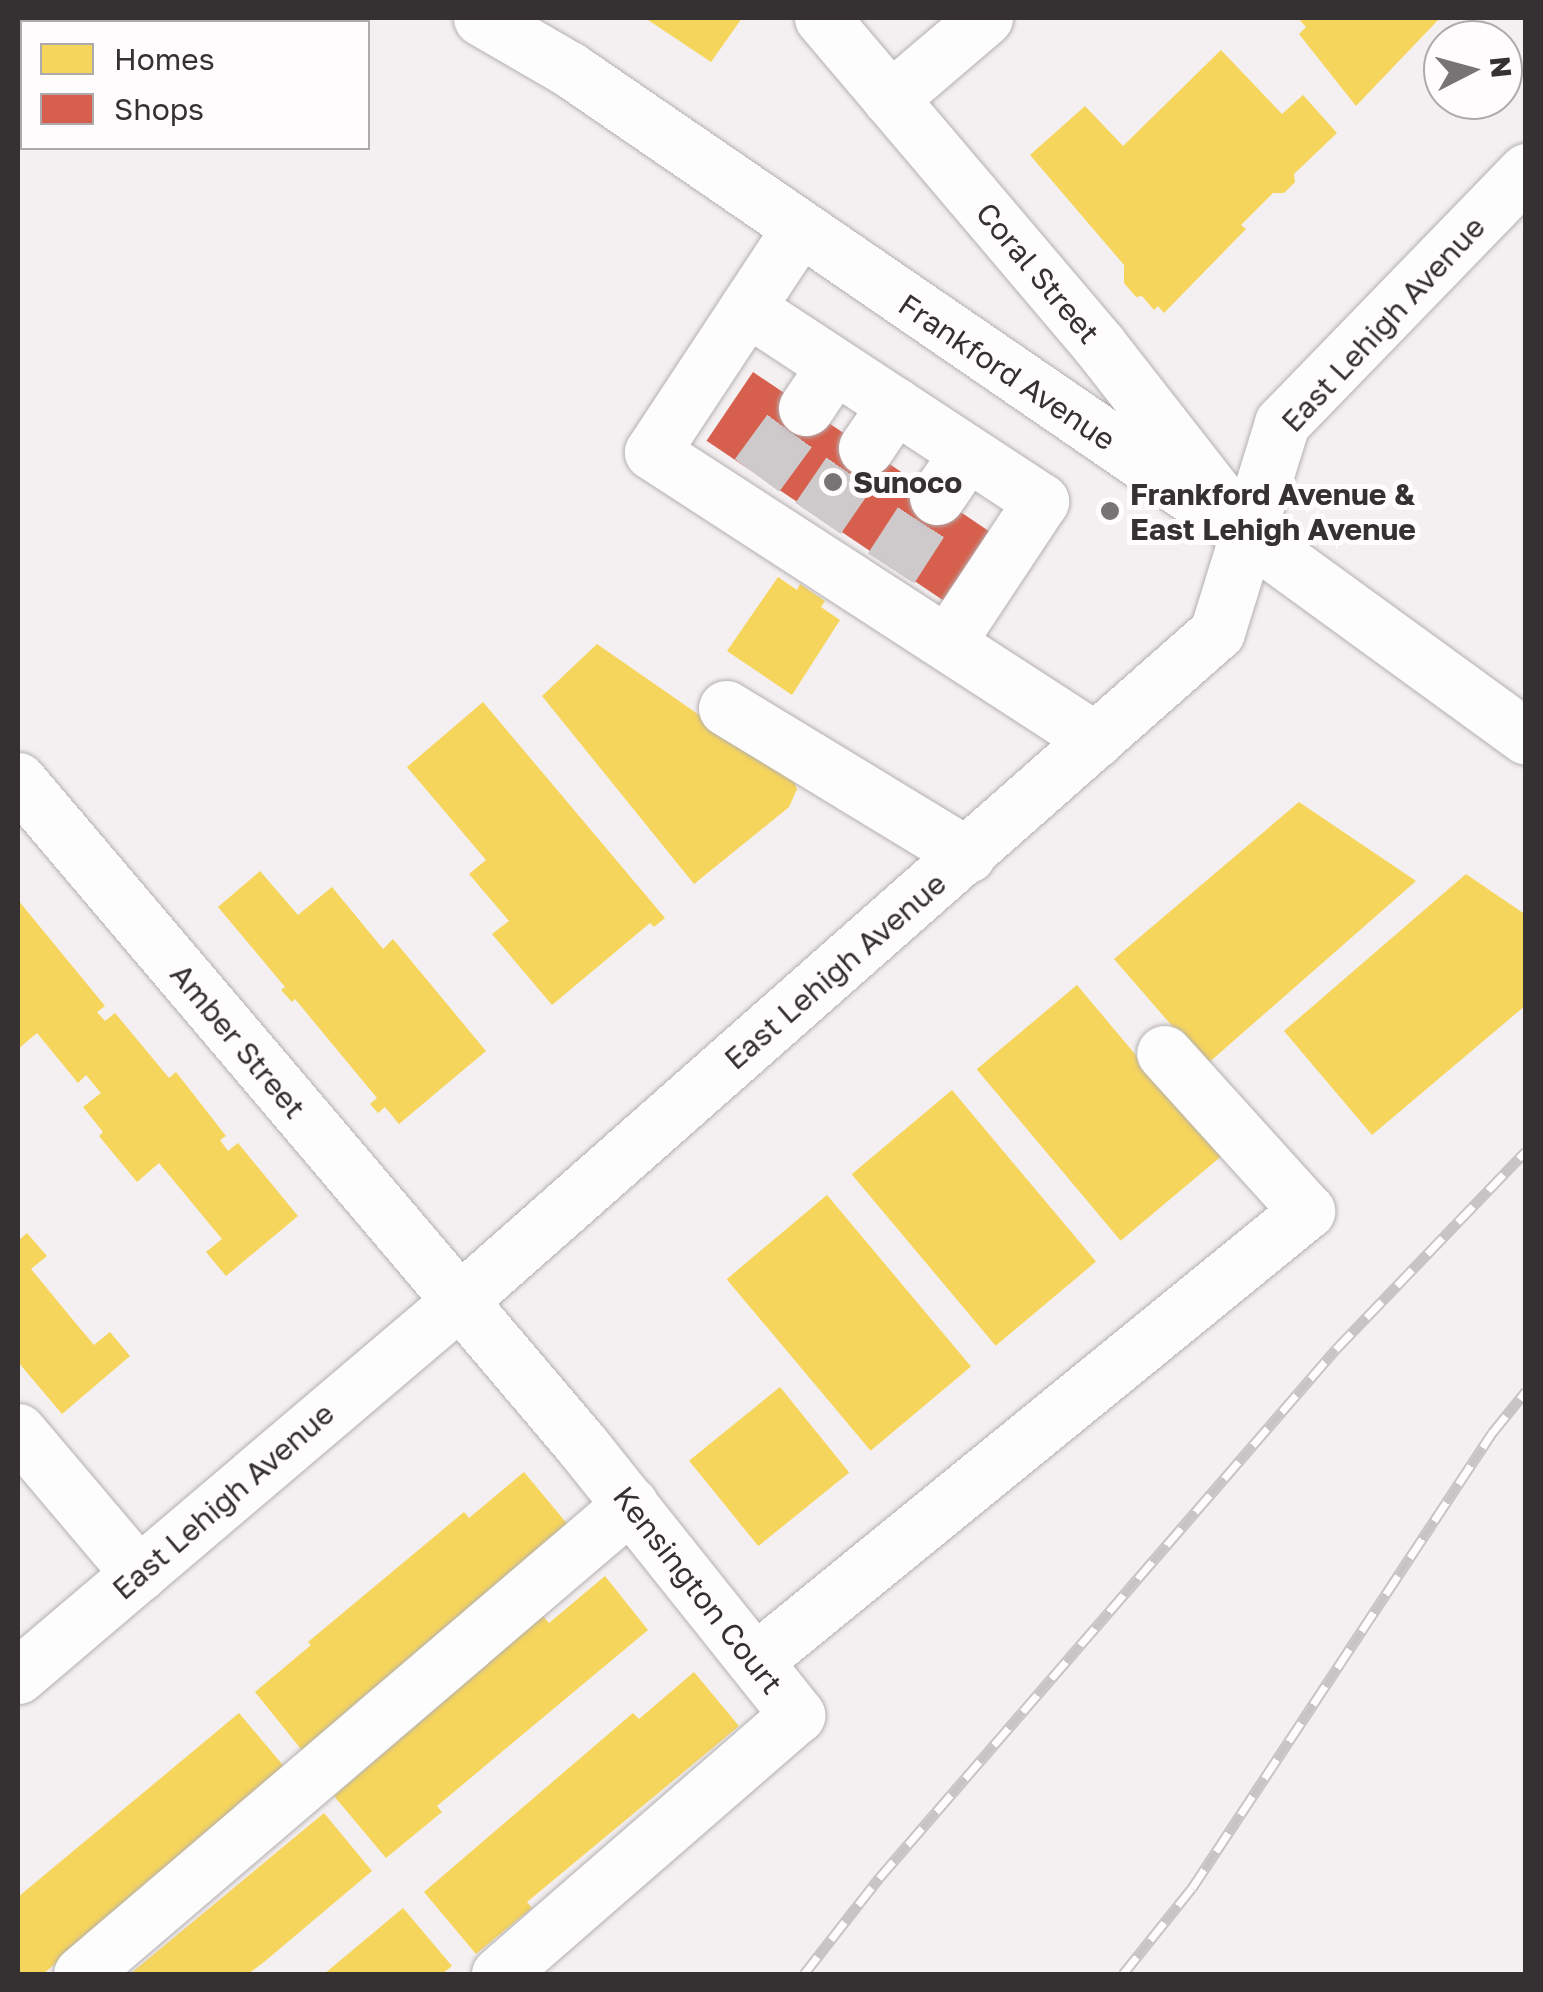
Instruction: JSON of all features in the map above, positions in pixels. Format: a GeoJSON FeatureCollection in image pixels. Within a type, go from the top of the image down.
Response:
{"type":"FeatureCollection","features":[{"type":"Feature","properties":{"kind":"main road","name":"Frankford Avenue"},"geometry":{"type":"LineString","coordinates":[[482,18],[569,70],[1247,534],[1526,737]]}},
{"type":"Feature","properties":{"kind":"main road","name":"Coral Street"},"geometry":{"type":"LineString","coordinates":[[822,18],[1100,346],[1247,534]]}},
{"type":"Feature","properties":{"kind":"main road"},"geometry":{"type":"LineString","coordinates":[[890,99],[985,18]]}},
{"type":"Feature","properties":{"kind":"main road","name":"East Lehigh Avenue"},"geometry":{"type":"LineString","coordinates":[[18,1676],[458,1302],[1217,632],[1282,423],[1526,171]]}},
{"type":"Feature","properties":{"kind":"main road"},"geometry":{"type":"LineString","coordinates":[[800,228],[652,452],[746,491],[883,582],[948,644],[1096,740]]}},
{"type":"Feature","properties":{"kind":"main road"},"geometry":{"type":"LineString","coordinates":[[748,308],[820,387],[880,427],[967,453],[1041,502],[948,644]]}},
{"type":"Feature","properties":{"kind":"main road"},"geometry":{"type":"LineString","coordinates":[[937,498],[967,453]]}},
{"type":"Feature","properties":{"kind":"main road"},"geometry":{"type":"LineString","coordinates":[[726,708],[968,854]]}},
{"type":"Feature","properties":{"kind":"main road","name":"Amber Street"},"geometry":{"type":"LineString","coordinates":[[18,780],[458,1302]]}},
{"type":"Feature","properties":{"kind":"main road"},"geometry":{"type":"LineString","coordinates":[[756,1660],[1307,1211],[1164,1053]]}},
{"type":"Feature","properties":{"kind":"main road","name":"Kensington Court"},"geometry":{"type":"LineString","coordinates":[[458,1302],[631,1504],[797,1715],[499,1974]]}},
{"type":"Feature","properties":{"kind":"main road"},"geometry":{"type":"LineString","coordinates":[[18,1431],[139,1574]]}},
{"type":"Feature","properties":{"kind":"main road"},"geometry":{"type":"LineString","coordinates":[[80,1974],[631,1504]]}},
{"type":"Feature","properties":{"kind":"building: Homes"},"geometry":{"type":"Polygon","coordinates":[[[18,18],[32,18],[20,20],[18,84],[18,18]]]}},
{"type":"Feature","properties":{"kind":"building: Homes"},"geometry":{"type":"Polygon","coordinates":[[[645,18],[742,18],[711,62],[645,18]]]}},
{"type":"Feature","properties":{"kind":"building: Homes"},"geometry":{"type":"Polygon","coordinates":[[[1298,18],[1440,18],[1423,20],[1423,36],[1356,106],[1299,34],[1306,27],[1298,18]]]}},
{"type":"Feature","properties":{"kind":"building: Homes"},"geometry":{"type":"Polygon","coordinates":[[[1221,50],[1282,114],[1303,95],[1337,133],[1294,174],[1295,182],[1284,193],[1273,193],[1241,225],[1246,229],[1164,313],[1158,306],[1154,310],[1142,296],[1136,297],[1124,283],[1124,265],[1030,155],[1085,106],[1123,146],[1221,50]]]}},
{"type":"Feature","properties":{"kind":"building: Homes"},"geometry":{"type":"Polygon","coordinates":[[[778,577],[797,590],[800,584],[825,601],[821,607],[840,620],[792,695],[727,651],[778,577]]]}},
{"type":"Feature","properties":{"kind":"building: Homes"},"geometry":{"type":"Polygon","coordinates":[[[597,644],[793,780],[797,789],[789,807],[694,884],[542,696],[597,644]]]}},
{"type":"Feature","properties":{"kind":"building: Homes"},"geometry":{"type":"Polygon","coordinates":[[[483,702],[665,918],[654,927],[650,923],[552,1005],[492,934],[509,921],[469,874],[486,860],[407,767],[483,702]]]}},
{"type":"Feature","properties":{"kind":"building: Homes"},"geometry":{"type":"Polygon","coordinates":[[[1299,802],[1416,881],[1206,1065],[1114,959],[1299,802]]]}},
{"type":"Feature","properties":{"kind":"building: Homes"},"geometry":{"type":"Polygon","coordinates":[[[260,871],[298,915],[332,887],[383,949],[393,939],[486,1051],[399,1124],[385,1107],[378,1113],[370,1104],[377,1098],[295,999],[292,1002],[281,990],[285,987],[218,907],[260,871]]]}},
{"type":"Feature","properties":{"kind":"building: Homes"},"geometry":{"type":"Polygon","coordinates":[[[1466,874],[1526,915],[1526,1005],[1372,1135],[1284,1031],[1466,874]]]}},
{"type":"Feature","properties":{"kind":"building: Homes"},"geometry":{"type":"Polygon","coordinates":[[[18,900],[105,1006],[97,1012],[105,1021],[115,1013],[169,1078],[176,1072],[226,1136],[220,1140],[228,1151],[238,1143],[298,1216],[226,1276],[206,1252],[222,1239],[159,1163],[137,1182],[99,1136],[103,1132],[83,1107],[101,1093],[86,1075],[78,1083],[37,1033],[18,1049],[18,900]]]}},
{"type":"Feature","properties":{"kind":"building: Homes"},"geometry":{"type":"Polygon","coordinates":[[[1077,985],[1221,1157],[1121,1241],[977,1069],[1077,985]]]}},
{"type":"Feature","properties":{"kind":"building: Homes"},"geometry":{"type":"Polygon","coordinates":[[[952,1090],[1096,1262],[996,1346],[852,1174],[952,1090]]]}},
{"type":"Feature","properties":{"kind":"building: Homes"},"geometry":{"type":"Polygon","coordinates":[[[827,1195],[971,1367],[871,1451],[727,1279],[827,1195]]]}},
{"type":"Feature","properties":{"kind":"building: Homes"},"geometry":{"type":"Polygon","coordinates":[[[27,1233],[47,1256],[31,1269],[78,1326],[94,1345],[110,1332],[130,1356],[62,1414],[18,1362],[18,1241],[27,1233]]]}},
{"type":"Feature","properties":{"kind":"building: Homes"},"geometry":{"type":"Polygon","coordinates":[[[780,1387],[849,1472],[758,1546],[689,1461],[780,1387]]]}},
{"type":"Feature","properties":{"kind":"building: Homes"},"geometry":{"type":"Polygon","coordinates":[[[524,1472],[569,1526],[357,1702],[362,1708],[305,1754],[255,1692],[311,1645],[308,1642],[464,1512],[469,1518],[524,1472]]]}},
{"type":"Feature","properties":{"kind":"building: Homes"},"geometry":{"type":"Polygon","coordinates":[[[605,1576],[648,1630],[437,1806],[442,1812],[386,1858],[334,1796],[543,1616],[549,1623],[605,1576]]]}},
{"type":"Feature","properties":{"kind":"building: Homes"},"geometry":{"type":"Polygon","coordinates":[[[694,1672],[739,1726],[527,1902],[532,1908],[476,1954],[424,1892],[633,1713],[639,1719],[694,1672]]]}},
{"type":"Feature","properties":{"kind":"building: Homes"},"geometry":{"type":"Polygon","coordinates":[[[239,1713],[287,1770],[43,1974],[18,1974],[18,1897],[239,1713]]]}},
{"type":"Feature","properties":{"kind":"building: Homes"},"geometry":{"type":"Polygon","coordinates":[[[324,1813],[372,1871],[264,1962],[248,1974],[130,1974],[324,1813]]]}},
{"type":"Feature","properties":{"kind":"building: Homes"},"geometry":{"type":"Polygon","coordinates":[[[403,1908],[452,1966],[442,1974],[324,1974],[403,1908]]]}},
{"type":"Feature","properties":{"kind":"building: Shops"},"geometry":{"type":"Polygon","coordinates":[[[753,372],[994,535],[948,604],[707,441],[753,372]]]}},
{"type":"Feature","properties":{"kind":"tunnel"},"geometry":{"type":"LineString","coordinates":[[757,475],[806,408]]}},
{"type":"Feature","properties":{"kind":"tunnel"},"geometry":{"type":"LineString","coordinates":[[818,518],[866,448]]}},
{"type":"Feature","properties":{"kind":"tunnel"},"geometry":{"type":"LineString","coordinates":[[891,568],[937,497]]}},
{"type":"Feature","properties":{"kind":"railway"},"geometry":{"type":"LineString","coordinates":[[804,1974],[879,1878],[1336,1349],[1526,1151]]}},
{"type":"Feature","properties":{"kind":"railway"},"geometry":{"type":"LineString","coordinates":[[1123,1974],[1192,1888],[1492,1433],[1526,1391]]}},
{"type":"Feature","properties":{"kind":"place","name":"Sunoco"},"geometry":{"type":"Point","coordinates":[833,482]}},
{"type":"Feature","properties":{"kind":"place","name":"Frankford Avenue & East Lehigh Avenue"},"geometry":{"type":"Point","coordinates":[1110,511]}}]}
